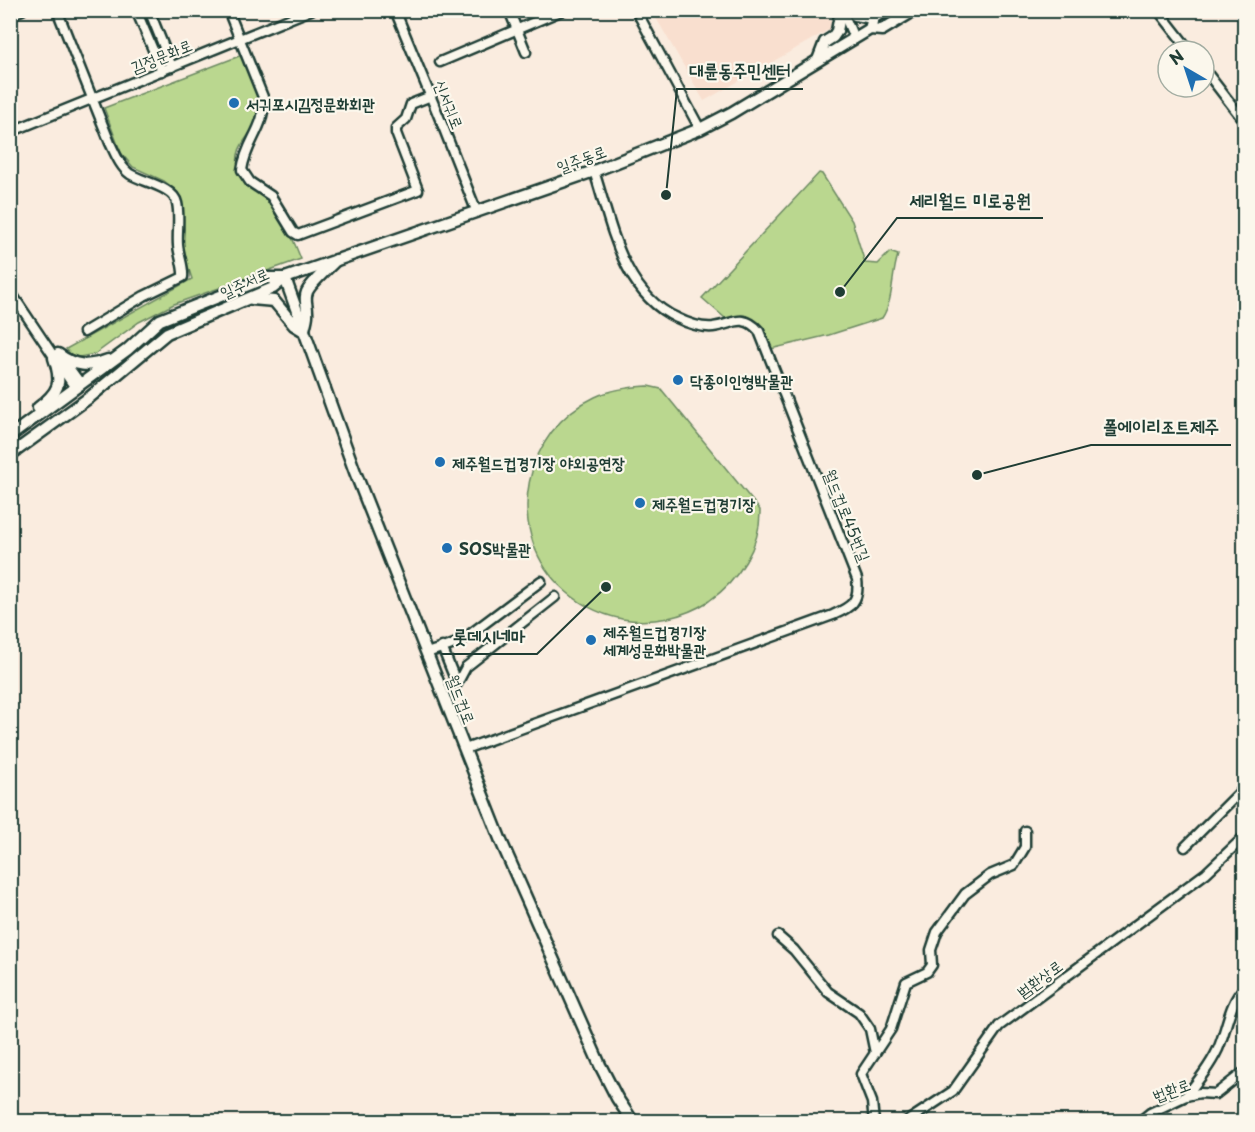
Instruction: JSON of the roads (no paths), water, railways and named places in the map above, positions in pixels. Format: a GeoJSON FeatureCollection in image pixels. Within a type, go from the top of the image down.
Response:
{"type":"FeatureCollection","features":[{"type":"Feature","properties":{"kind":"main road"},"geometry":{"type":"LineString","coordinates":[[818,60],[825,42],[837,31],[841,10]]}},
{"type":"Feature","properties":{"kind":"main road"},"geometry":{"type":"LineString","coordinates":[[849,10],[871,24]]}},
{"type":"Feature","properties":{"kind":"main road","name":"일주동로"},"geometry":{"type":"LineString","coordinates":[[285,278],[594,171],[700,129],[854,38],[886,10]]}},
{"type":"Feature","properties":{"kind":"main road","name":"일주동로"},"geometry":{"type":"LineString","coordinates":[[871,24],[882,30],[915,10]]}},
{"type":"Feature","properties":{"kind":"main road"},"geometry":{"type":"LineString","coordinates":[[246,299],[274,301],[294,325],[304,332],[308,312],[305,300],[307,291],[336,259]]}},
{"type":"Feature","properties":{"kind":"main road","name":"일주서로"},"geometry":{"type":"LineString","coordinates":[[10,436],[127,350],[160,320],[266,278],[285,278]]}},
{"type":"Feature","properties":{"kind":"main road","name":"월드컵로"},"geometry":{"type":"LineString","coordinates":[[285,278],[355,472],[501,841],[600,1065],[617,1098],[633,1122]]}},
{"type":"Feature","properties":{"kind":"main road","name":"일주서로"},"geometry":{"type":"LineString","coordinates":[[10,455],[88,399],[167,333],[273,288],[285,278]]}},
{"type":"Feature","properties":{"kind":"main road"},"geometry":{"type":"LineString","coordinates":[[56,356],[75,364],[86,365],[108,360],[127,350]]}},
{"type":"Feature","properties":{"kind":"main road"},"geometry":{"type":"LineString","coordinates":[[22,428],[29,415],[47,400],[60,382],[56,356]]}},
{"type":"Feature","properties":{"kind":"main road"},"geometry":{"type":"LineString","coordinates":[[78,386],[88,399]]}},
{"type":"Feature","properties":{"kind":"street"},"geometry":{"type":"LineString","coordinates":[[10,15],[22,10]]}},
{"type":"Feature","properties":{"kind":"street"},"geometry":{"type":"LineString","coordinates":[[57,10],[110,143],[124,168],[130,174],[162,188],[176,199],[179,254],[184,269],[183,278],[144,297],[84,333]]}},
{"type":"Feature","properties":{"kind":"street"},"geometry":{"type":"LineString","coordinates":[[136,10],[162,71]]}},
{"type":"Feature","properties":{"kind":"street"},"geometry":{"type":"LineString","coordinates":[[148,10],[172,67]]}},
{"type":"Feature","properties":{"kind":"street"},"geometry":{"type":"LineString","coordinates":[[228,10],[263,96],[265,108],[262,122],[249,144],[242,170],[250,182],[271,196],[293,232],[298,235],[418,190],[396,128],[406,119],[411,104],[431,96]]}},
{"type":"Feature","properties":{"kind":"street","name":"김정문화로"},"geometry":{"type":"LineString","coordinates":[[10,132],[311,10]]}},
{"type":"Feature","properties":{"kind":"street","name":"신서귀로"},"geometry":{"type":"LineString","coordinates":[[395,10],[476,210]]}},
{"type":"Feature","properties":{"kind":"street"},"geometry":{"type":"LineString","coordinates":[[509,10],[526,52]]}},
{"type":"Feature","properties":{"kind":"street"},"geometry":{"type":"LineString","coordinates":[[440,62],[563,10]]}},
{"type":"Feature","properties":{"kind":"street"},"geometry":{"type":"LineString","coordinates":[[636,10],[700,129]]}},
{"type":"Feature","properties":{"kind":"street"},"geometry":{"type":"LineString","coordinates":[[841,10],[854,38]]}},
{"type":"Feature","properties":{"kind":"street"},"geometry":{"type":"LineString","coordinates":[[1158,10],[1181,39]]}},
{"type":"Feature","properties":{"kind":"street"},"geometry":{"type":"LineString","coordinates":[[1216,84],[1245,121]]}},
{"type":"Feature","properties":{"kind":"street","name":"월드컵로45번길"},"geometry":{"type":"LineString","coordinates":[[465,749],[833,615],[850,608],[858,591],[857,579],[759,331],[744,320],[712,327],[693,325],[670,315],[646,296],[628,269],[594,171]]}},
{"type":"Feature","properties":{"kind":"street"},"geometry":{"type":"LineString","coordinates":[[10,291],[78,386]]}},
{"type":"Feature","properties":{"kind":"street"},"geometry":{"type":"LineString","coordinates":[[428,653],[442,647],[453,646],[461,641],[541,581]]}},
{"type":"Feature","properties":{"kind":"street"},"geometry":{"type":"LineString","coordinates":[[442,647],[457,684],[466,668],[555,597]]}},
{"type":"Feature","properties":{"kind":"street"},"geometry":{"type":"LineString","coordinates":[[1185,847],[1245,788]]}},
{"type":"Feature","properties":{"kind":"street"},"geometry":{"type":"LineString","coordinates":[[874,1122],[872,1102],[861,1074],[891,1029],[906,982],[927,972],[932,965],[931,950],[937,932],[965,894],[990,875],[1014,865],[1025,847],[1025,831]]}},
{"type":"Feature","properties":{"kind":"street","name":"범환상로"},"geometry":{"type":"LineString","coordinates":[[906,1122],[953,1091],[999,1026],[1206,873],[1245,837]]}},
{"type":"Feature","properties":{"kind":"street"},"geometry":{"type":"LineString","coordinates":[[778,936],[794,950],[828,992],[859,1013],[870,1029],[875,1053]]}},
{"type":"Feature","properties":{"kind":"street"},"geometry":{"type":"LineString","coordinates":[[1186,1096],[1207,1070],[1218,1048],[1237,996],[1245,988]]}},
{"type":"Feature","properties":{"kind":"street","name":"법환로"},"geometry":{"type":"LineString","coordinates":[[1139,1122],[1150,1113],[1186,1096],[1216,1094],[1245,1072]]}},
{"type":"Feature","properties":{"kind":"place","name":"서귀포시김정문화회관"},"geometry":{"type":"Point","coordinates":[234,103]}},
{"type":"Feature","properties":{"kind":"place","name":"대륜동주민센터"},"geometry":{"type":"Point","coordinates":[666,195]}},
{"type":"Feature","properties":{"kind":"place","name":"세리월드 미로공원"},"geometry":{"type":"Point","coordinates":[840,292]}},
{"type":"Feature","properties":{"kind":"place","name":"닥종이인형박물관"},"geometry":{"type":"Point","coordinates":[678,380]}},
{"type":"Feature","properties":{"kind":"place","name":"제주월드컵경기장 야외공연장"},"geometry":{"type":"Point","coordinates":[440,462]}},
{"type":"Feature","properties":{"kind":"place","name":"폴에이리조트제주"},"geometry":{"type":"Point","coordinates":[977,475]}},
{"type":"Feature","properties":{"kind":"place","name":"제주월드컵경기장"},"geometry":{"type":"Point","coordinates":[640,503]}},
{"type":"Feature","properties":{"kind":"place","name":"SOS박물관"},"geometry":{"type":"Point","coordinates":[447,548]}},
{"type":"Feature","properties":{"kind":"place","name":"롯데시네마"},"geometry":{"type":"Point","coordinates":[606,587]}},
{"type":"Feature","properties":{"kind":"place","name":"제주월드컵경기장 세계성문화박물관"},"geometry":{"type":"Point","coordinates":[591,640]}}]}
